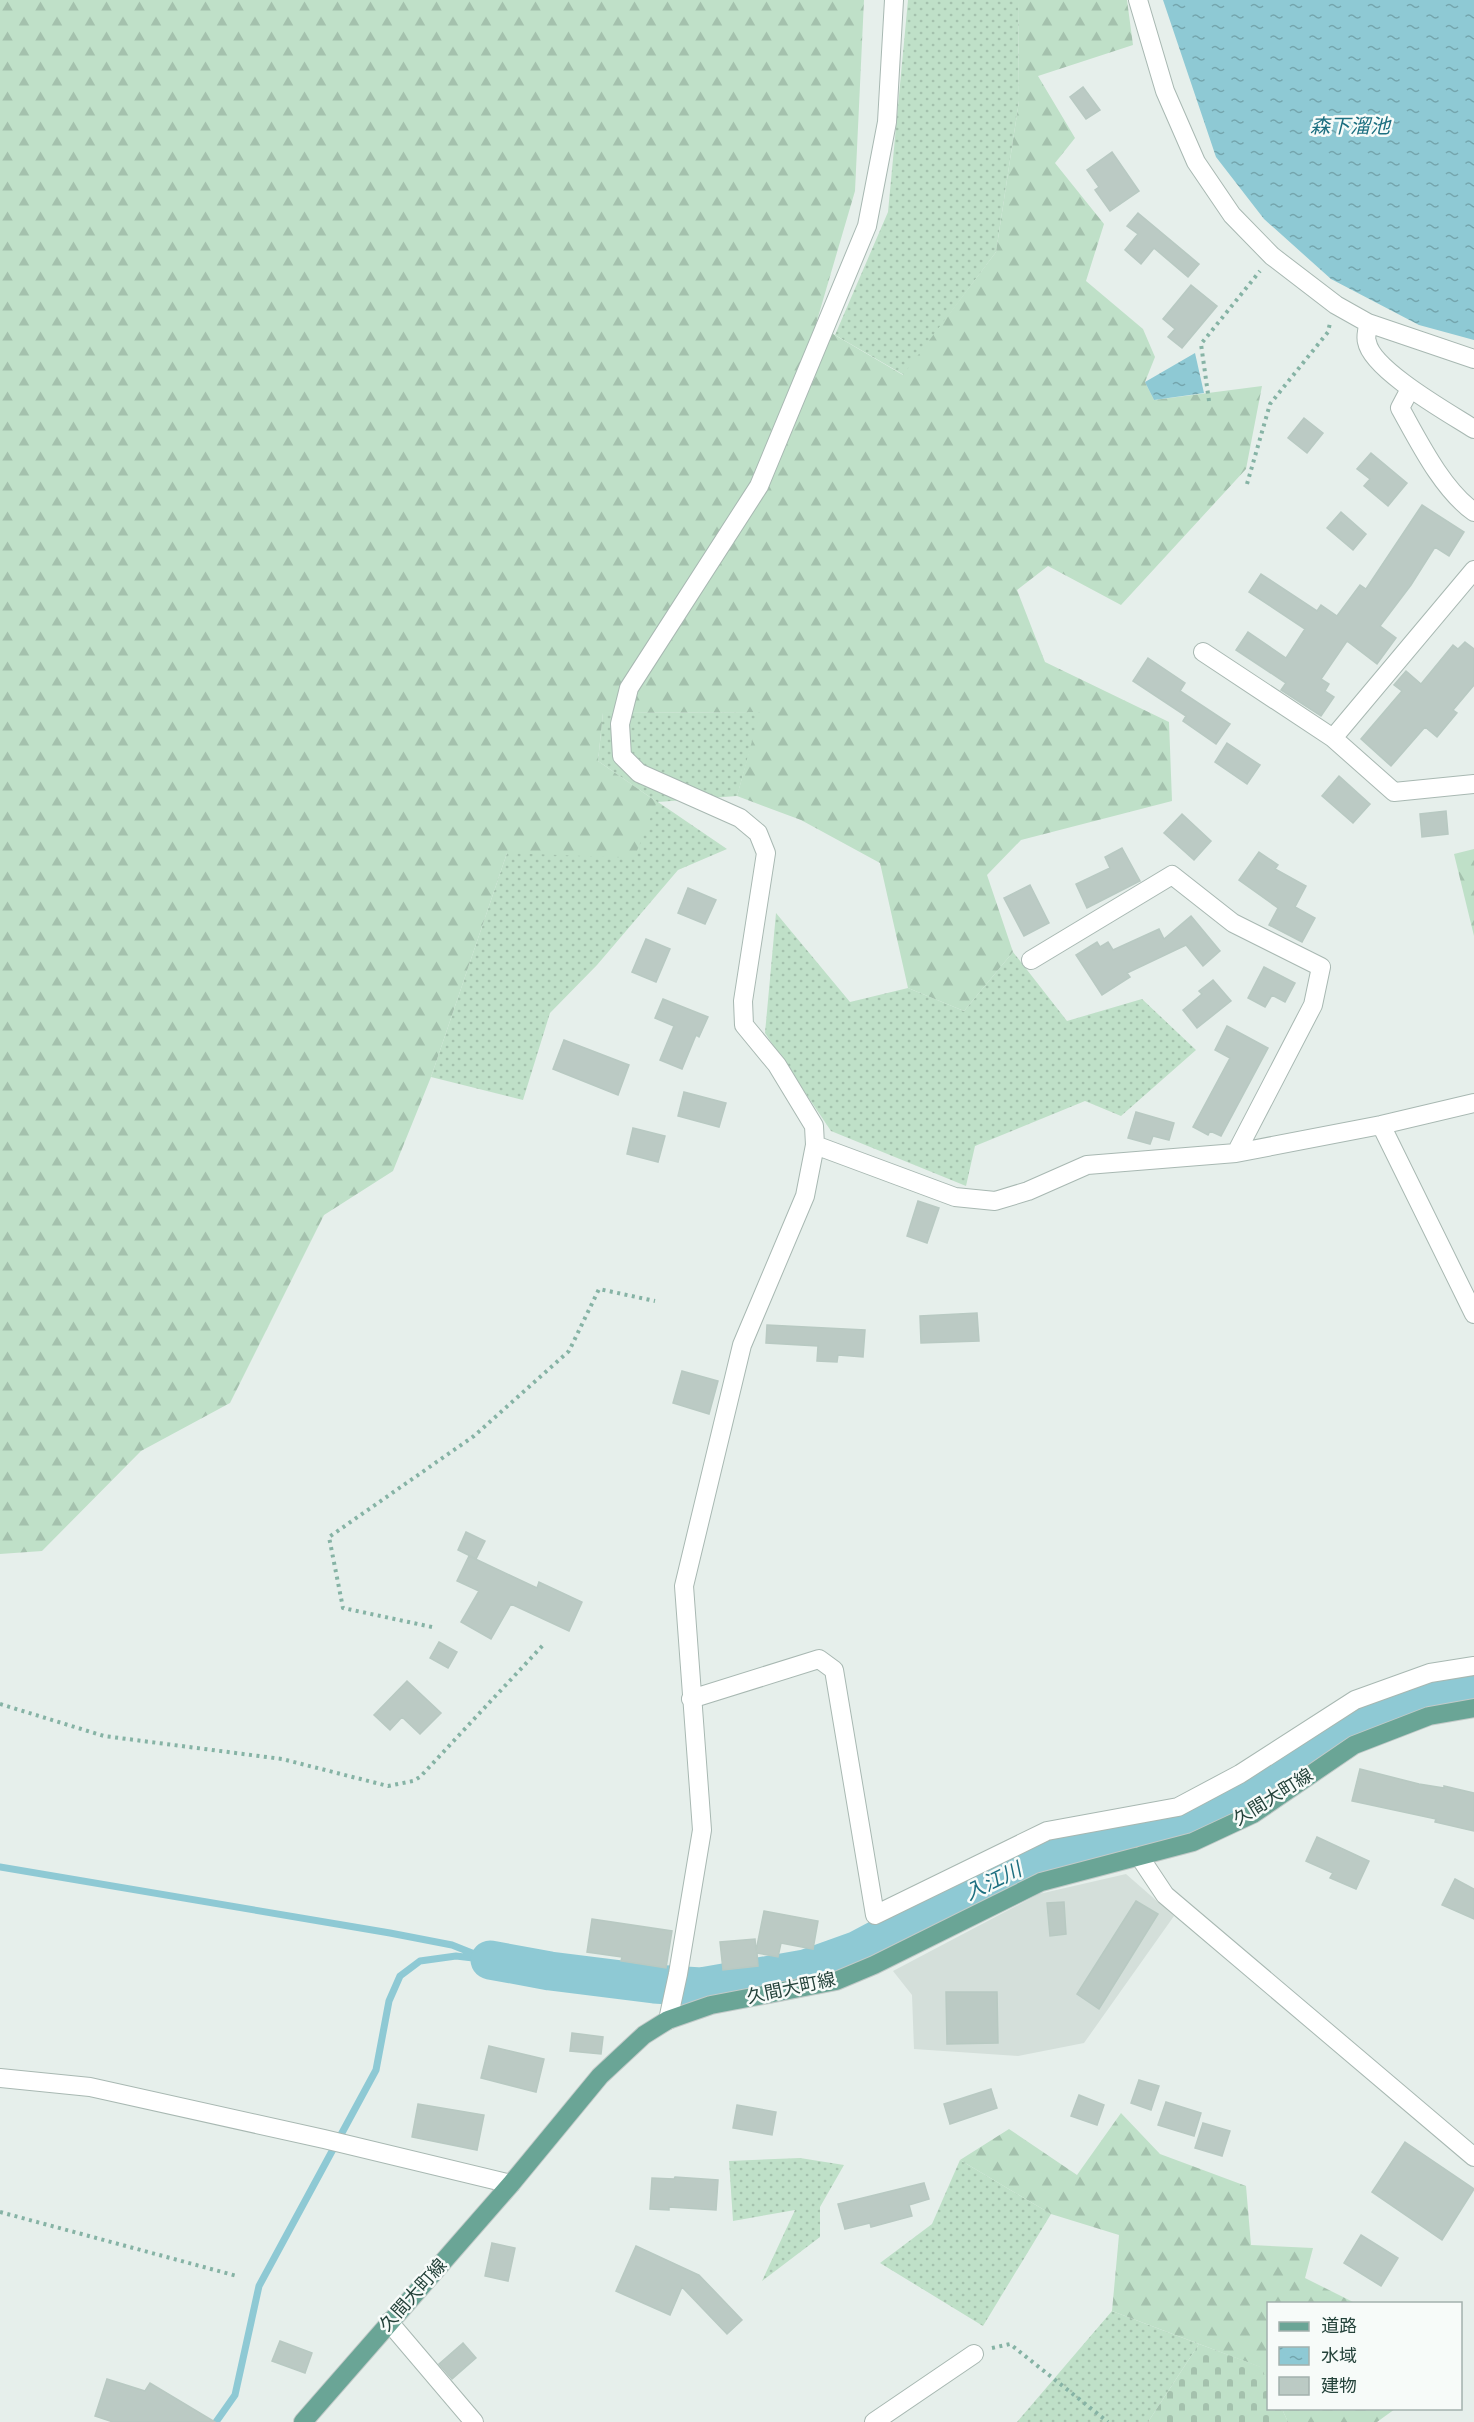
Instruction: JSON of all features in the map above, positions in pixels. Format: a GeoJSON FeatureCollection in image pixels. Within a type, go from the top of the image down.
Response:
{"type":"FeatureCollection","features":[{"type":"Feature","properties":{"kind":"main road","name":"久間大町線"},"geometry":{"type":"LineString","coordinates":[[303,2422],[511,2184],[600,2076],[644,2035],[668,2020],[711,2005],[836,1981],[874,1965],[1041,1882],[1193,1842],[1253,1814],[1354,1745],[1429,1716],[1474,1708]]}},
{"type":"Feature","properties":{"kind":"street"},"geometry":{"type":"LineString","coordinates":[[668,2020],[702,1830],[684,1586],[742,1345],[805,1196],[815,1145],[814,1126],[777,1065],[744,1025],[743,1001],[766,853],[758,833],[740,818],[639,773],[622,756],[620,724],[629,688],[759,486],[867,226],[887,122],[894,0]]}},
{"type":"Feature","properties":{"kind":"street"},"geometry":{"type":"LineString","coordinates":[[1138,0],[1165,91],[1196,162],[1232,215],[1272,256],[1336,305],[1368,323],[1474,359]]}},
{"type":"Feature","properties":{"kind":"street"},"geometry":{"type":"LineString","coordinates":[[1368,323],[1366,341],[1372,356],[1410,389],[1474,429]]}},
{"type":"Feature","properties":{"kind":"street"},"geometry":{"type":"LineString","coordinates":[[1410,389],[1400,408],[1424,450],[1461,502],[1474,512]]}},
{"type":"Feature","properties":{"kind":"street"},"geometry":{"type":"LineString","coordinates":[[1333,738],[1474,570]]}},
{"type":"Feature","properties":{"kind":"street"},"geometry":{"type":"LineString","coordinates":[[1203,652],[1333,738],[1394,792],[1474,784]]}},
{"type":"Feature","properties":{"kind":"street"},"geometry":{"type":"LineString","coordinates":[[1031,960],[1172,875],[1233,924],[1321,967],[1312,1005],[1236,1153]]}},
{"type":"Feature","properties":{"kind":"street"},"geometry":{"type":"LineString","coordinates":[[815,1145],[955,1197],[995,1201],[1028,1191],[1087,1166],[1236,1153],[1381,1125],[1474,1103]]}},
{"type":"Feature","properties":{"kind":"street"},"geometry":{"type":"LineString","coordinates":[[1381,1125],[1474,1314]]}},
{"type":"Feature","properties":{"kind":"street"},"geometry":{"type":"LineString","coordinates":[[691,1699],[819,1659],[834,1670],[875,1915],[1047,1832],[1178,1807],[1240,1774],[1355,1700],[1430,1673],[1474,1666]]}},
{"type":"Feature","properties":{"kind":"street"},"geometry":{"type":"LineString","coordinates":[[1139,1857],[1165,1894],[1474,2157]]}},
{"type":"Feature","properties":{"kind":"street"},"geometry":{"type":"LineString","coordinates":[[0,2078],[90,2087],[324,2139],[511,2184]]}},
{"type":"Feature","properties":{"kind":"street"},"geometry":{"type":"LineString","coordinates":[[389,2322],[474,2422]]}},
{"type":"Feature","properties":{"kind":"street"},"geometry":{"type":"LineString","coordinates":[[874,2422],[974,2354]]}},
{"type":"Feature","properties":{"kind":"path"},"geometry":{"type":"LineString","coordinates":[[1209,401],[1201,344],[1272,256]]}},
{"type":"Feature","properties":{"kind":"path"},"geometry":{"type":"LineString","coordinates":[[1247,484],[1270,404],[1328,332],[1336,305]]}},
{"type":"Feature","properties":{"kind":"path"},"geometry":{"type":"LineString","coordinates":[[432,1627],[343,1608],[329,1537],[474,1436],[569,1351],[599,1289],[655,1301]]}},
{"type":"Feature","properties":{"kind":"path"},"geometry":{"type":"LineString","coordinates":[[0,1704],[104,1736],[282,1759],[388,1786],[420,1778],[544,1644]]}},
{"type":"Feature","properties":{"kind":"path"},"geometry":{"type":"LineString","coordinates":[[0,2212],[237,2276]]}},
{"type":"Feature","properties":{"kind":"path"},"geometry":{"type":"LineString","coordinates":[[974,2354],[1010,2344],[1107,2422]]}},
{"type":"Feature","properties":{"kind":"shaded area"},"geometry":{"type":"Polygon","coordinates":[[[1126,1874],[1174,1916],[1084,2043],[1018,2056],[914,2049],[912,1995],[893,1971],[1039,1894],[1126,1874]]]}},
{"type":"Feature","properties":{"kind":"green space"},"geometry":{"type":"Polygon","coordinates":[[[0,0],[864,0],[855,191],[816,324],[903,375],[996,252],[1019,101],[1018,0],[1127,0],[1133,45],[1038,76],[1075,138],[1055,163],[1104,224],[1086,281],[1143,329],[1155,357],[1145,382],[1154,400],[1262,386],[1246,469],[1121,605],[1048,566],[1017,590],[1045,662],[1169,722],[1172,801],[1021,840],[987,875],[1013,952],[964,1011],[908,988],[880,863],[801,820],[737,796],[760,712],[603,713],[598,761],[657,802],[634,858],[507,853],[431,1077],[393,1171],[324,1215],[230,1403],[141,1451],[42,1551],[0,1554],[0,0]]]}},
{"type":"Feature","properties":{"kind":"green space"},"geometry":{"type":"Polygon","coordinates":[[[908,0],[1018,0],[1019,101],[996,252],[904,375],[835,335],[888,212],[908,0]]]}},
{"type":"Feature","properties":{"kind":"green space"},"geometry":{"type":"Polygon","coordinates":[[[761,712],[737,796],[658,802],[727,849],[678,870],[597,965],[550,1013],[523,1100],[431,1077],[507,853],[657,802],[598,761],[603,713],[761,712]]]}},
{"type":"Feature","properties":{"kind":"green space"},"geometry":{"type":"Polygon","coordinates":[[[1474,849],[1474,936],[1454,854],[1474,849]]]}},
{"type":"Feature","properties":{"kind":"green space"},"geometry":{"type":"Polygon","coordinates":[[[776,913],[850,1002],[908,988],[964,1011],[1013,952],[1067,1021],[1142,999],[1196,1050],[1121,1116],[1085,1101],[975,1146],[966,1186],[831,1131],[765,1033],[776,913]]]}},
{"type":"Feature","properties":{"kind":"green space"},"geometry":{"type":"Polygon","coordinates":[[[1121,2113],[1160,2154],[1246,2186],[1251,2245],[1313,2248],[1305,2278],[1352,2302],[1267,2302],[1267,2381],[1260,2367],[1112,2311],[1119,2235],[1051,2214],[960,2160],[1009,2129],[1077,2175],[1121,2113]]]}},
{"type":"Feature","properties":{"kind":"green space"},"geometry":{"type":"Polygon","coordinates":[[[800,2158],[844,2165],[820,2207],[820,2237],[762,2281],[795,2210],[733,2221],[729,2161],[800,2158]]]}},
{"type":"Feature","properties":{"kind":"green space"},"geometry":{"type":"Polygon","coordinates":[[[960,2160],[1051,2214],[983,2326],[880,2263],[932,2224],[960,2160]]]}},
{"type":"Feature","properties":{"kind":"green space"},"geometry":{"type":"Polygon","coordinates":[[[1112,2311],[1199,2344],[1148,2422],[1017,2422],[1112,2311]]]}},
{"type":"Feature","properties":{"kind":"green space"},"geometry":{"type":"Polygon","coordinates":[[[1199,2344],[1261,2367],[1267,2381],[1267,2410],[1282,2410],[1288,2422],[1148,2422],[1199,2344]]]}},
{"type":"Feature","properties":{"kind":"green space"},"geometry":{"type":"Polygon","coordinates":[[[1282,2410],[1394,2410],[1377,2422],[1288,2422],[1282,2410]]]}},
{"type":"Feature","properties":{"kind":"water","name":"森下溜池"},"geometry":{"type":"Polygon","coordinates":[[[1163,0],[1474,0],[1474,340],[1419,325],[1331,279],[1264,219],[1216,157],[1163,0]]]}},
{"type":"Feature","properties":{"kind":"water"},"geometry":{"type":"Polygon","coordinates":[[[1195,353],[1204,393],[1154,400],[1145,382],[1195,353]]]}},
{"type":"Feature","properties":{"kind":"building"},"geometry":{"type":"Polygon","coordinates":[[[1083,87],[1100,110],[1086,119],[1070,97],[1083,87]]]}},
{"type":"Feature","properties":{"kind":"building"},"geometry":{"type":"Polygon","coordinates":[[[1112,152],[1139,191],[1110,211],[1095,190],[1099,187],[1087,170],[1112,152]]]}},
{"type":"Feature","properties":{"kind":"building"},"geometry":{"type":"Polygon","coordinates":[[[1138,213],[1199,264],[1188,277],[1154,248],[1141,264],[1125,250],[1138,234],[1127,226],[1138,213]]]}},
{"type":"Feature","properties":{"kind":"building"},"geometry":{"type":"Polygon","coordinates":[[[1191,285],[1217,306],[1182,348],[1168,337],[1175,329],[1163,319],[1191,285]]]}},
{"type":"Feature","properties":{"kind":"building"},"geometry":{"type":"Polygon","coordinates":[[[1304,418],[1323,433],[1307,453],[1288,438],[1304,418]]]}},
{"type":"Feature","properties":{"kind":"building"},"geometry":{"type":"Polygon","coordinates":[[[1371,453],[1407,483],[1388,506],[1364,486],[1370,479],[1357,469],[1371,453]]]}},
{"type":"Feature","properties":{"kind":"building"},"geometry":{"type":"Polygon","coordinates":[[[1422,505],[1464,532],[1449,556],[1435,547],[1411,585],[1380,626],[1396,638],[1377,664],[1347,641],[1321,679],[1329,684],[1325,691],[1334,697],[1321,716],[1281,690],[1286,683],[1236,650],[1248,632],[1286,658],[1305,629],[1249,592],[1261,574],[1317,611],[1321,605],[1337,616],[1360,585],[1366,589],[1422,505]]]}},
{"type":"Feature","properties":{"kind":"building"},"geometry":{"type":"Polygon","coordinates":[[[1341,512],[1366,534],[1353,550],[1327,528],[1341,512]]]}},
{"type":"Feature","properties":{"kind":"building"},"geometry":{"type":"Polygon","coordinates":[[[1465,642],[1474,649],[1474,685],[1453,710],[1457,713],[1437,737],[1425,727],[1391,766],[1361,739],[1402,691],[1394,685],[1406,671],[1421,684],[1453,645],[1458,649],[1465,642]]]}},
{"type":"Feature","properties":{"kind":"building"},"geometry":{"type":"Polygon","coordinates":[[[1148,658],[1185,683],[1180,691],[1230,724],[1216,744],[1183,721],[1186,716],[1133,681],[1148,658]]]}},
{"type":"Feature","properties":{"kind":"building"},"geometry":{"type":"Polygon","coordinates":[[[1227,743],[1260,765],[1247,784],[1215,762],[1227,743]]]}},
{"type":"Feature","properties":{"kind":"building"},"geometry":{"type":"Polygon","coordinates":[[[1339,776],[1370,804],[1353,823],[1322,796],[1339,776]]]}},
{"type":"Feature","properties":{"kind":"building"},"geometry":{"type":"Polygon","coordinates":[[[1446,811],[1448,834],[1422,837],[1420,814],[1446,811]]]}},
{"type":"Feature","properties":{"kind":"building"},"geometry":{"type":"Polygon","coordinates":[[[1182,814],[1211,841],[1194,860],[1164,833],[1182,814]]]}},
{"type":"Feature","properties":{"kind":"building"},"geometry":{"type":"Polygon","coordinates":[[[1122,848],[1140,881],[1087,908],[1076,884],[1110,868],[1105,857],[1122,848]]]}},
{"type":"Feature","properties":{"kind":"building"},"geometry":{"type":"Polygon","coordinates":[[[1259,852],[1278,865],[1275,869],[1306,886],[1295,907],[1315,918],[1302,942],[1269,925],[1278,908],[1239,880],[1259,852]]]}},
{"type":"Feature","properties":{"kind":"building"},"geometry":{"type":"Polygon","coordinates":[[[1030,885],[1049,923],[1024,936],[1004,898],[1030,885]]]}},
{"type":"Feature","properties":{"kind":"building"},"geometry":{"type":"Polygon","coordinates":[[[688,888],[716,900],[705,924],[678,913],[688,888]]]}},
{"type":"Feature","properties":{"kind":"building"},"geometry":{"type":"Polygon","coordinates":[[[1191,916],[1220,951],[1203,966],[1186,945],[1127,973],[1130,977],[1102,995],[1076,955],[1097,942],[1100,947],[1108,942],[1113,950],[1159,929],[1164,939],[1191,916]]]}},
{"type":"Feature","properties":{"kind":"building"},"geometry":{"type":"Polygon","coordinates":[[[646,939],[670,949],[656,982],[632,972],[646,939]]]}},
{"type":"Feature","properties":{"kind":"building"},"geometry":{"type":"Polygon","coordinates":[[[1264,967],[1295,983],[1285,1002],[1272,995],[1265,1007],[1248,998],[1264,967]]]}},
{"type":"Feature","properties":{"kind":"building"},"geometry":{"type":"Polygon","coordinates":[[[1213,980],[1231,1001],[1197,1028],[1183,1010],[1202,994],[1199,991],[1213,980]]]}},
{"type":"Feature","properties":{"kind":"building"},"geometry":{"type":"Polygon","coordinates":[[[663,999],[708,1017],[699,1037],[696,1035],[682,1069],[660,1060],[674,1026],[655,1018],[663,999]]]}},
{"type":"Feature","properties":{"kind":"building"},"geometry":{"type":"Polygon","coordinates":[[[1227,1026],[1268,1048],[1221,1136],[1210,1131],[1208,1135],[1193,1127],[1230,1058],[1215,1050],[1227,1026]]]}},
{"type":"Feature","properties":{"kind":"building"},"geometry":{"type":"Polygon","coordinates":[[[564,1040],[629,1065],[618,1095],[553,1069],[564,1040]]]}},
{"type":"Feature","properties":{"kind":"building"},"geometry":{"type":"Polygon","coordinates":[[[684,1092],[726,1103],[719,1127],[678,1116],[684,1092]]]}},
{"type":"Feature","properties":{"kind":"building"},"geometry":{"type":"Polygon","coordinates":[[[1136,1112],[1174,1123],[1169,1140],[1153,1136],[1150,1144],[1128,1138],[1136,1112]]]}},
{"type":"Feature","properties":{"kind":"building"},"geometry":{"type":"Polygon","coordinates":[[[633,1128],[665,1136],[658,1162],[627,1154],[633,1128]]]}},
{"type":"Feature","properties":{"kind":"building"},"geometry":{"type":"Polygon","coordinates":[[[918,1201],[939,1208],[927,1243],[907,1236],[918,1201]]]}},
{"type":"Feature","properties":{"kind":"building"},"geometry":{"type":"Polygon","coordinates":[[[977,1313],[979,1341],[921,1343],[920,1316],[977,1313]]]}},
{"type":"Feature","properties":{"kind":"building"},"geometry":{"type":"Polygon","coordinates":[[[767,1325],[865,1330],[863,1357],[838,1355],[837,1362],[817,1361],[818,1346],[766,1343],[767,1325]]]}},
{"type":"Feature","properties":{"kind":"building"},"geometry":{"type":"Polygon","coordinates":[[[682,1371],[718,1381],[709,1414],[673,1403],[682,1371]]]}},
{"type":"Feature","properties":{"kind":"building"},"geometry":{"type":"Polygon","coordinates":[[[466,1532],[485,1541],[476,1559],[458,1550],[466,1532]]]}},
{"type":"Feature","properties":{"kind":"building"},"geometry":{"type":"Polygon","coordinates":[[[469,1556],[537,1588],[539,1582],[582,1602],[569,1631],[511,1604],[491,1639],[461,1622],[479,1591],[457,1581],[469,1556]]]}},
{"type":"Feature","properties":{"kind":"building"},"geometry":{"type":"Polygon","coordinates":[[[439,1642],[457,1652],[448,1668],[430,1658],[439,1642]]]}},
{"type":"Feature","properties":{"kind":"building"},"geometry":{"type":"Polygon","coordinates":[[[407,1681],[441,1713],[420,1734],[402,1717],[390,1730],[374,1715],[407,1681]]]}},
{"type":"Feature","properties":{"kind":"building"},"geometry":{"type":"Polygon","coordinates":[[[1360,1769],[1419,1784],[1444,1788],[1444,1786],[1474,1793],[1474,1831],[1435,1822],[1436,1819],[1352,1801],[1360,1769]]]}},
{"type":"Feature","properties":{"kind":"building"},"geometry":{"type":"Polygon","coordinates":[[[1317,1837],[1369,1861],[1356,1889],[1330,1878],[1333,1873],[1306,1861],[1317,1837]]]}},
{"type":"Feature","properties":{"kind":"building"},"geometry":{"type":"Polygon","coordinates":[[[1455,1879],[1474,1889],[1474,1919],[1442,1905],[1455,1879]]]}},
{"type":"Feature","properties":{"kind":"building"},"geometry":{"type":"Polygon","coordinates":[[[1136,1901],[1158,1914],[1099,2009],[1077,1994],[1136,1901]]]}},
{"type":"Feature","properties":{"kind":"building"},"geometry":{"type":"Polygon","coordinates":[[[1064,1902],[1066,1934],[1050,1936],[1047,1903],[1064,1902]]]}},
{"type":"Feature","properties":{"kind":"building"},"geometry":{"type":"Polygon","coordinates":[[[764,1911],[818,1921],[813,1949],[781,1943],[778,1957],[757,1953],[758,1966],[723,1970],[720,1942],[755,1939],[756,1951],[764,1911]]]}},
{"type":"Feature","properties":{"kind":"building"},"geometry":{"type":"Polygon","coordinates":[[[592,1919],[672,1931],[666,1968],[621,1961],[622,1957],[587,1952],[592,1919]]]}},
{"type":"Feature","properties":{"kind":"building"},"geometry":{"type":"Polygon","coordinates":[[[946,1992],[997,1992],[998,2043],[947,2044],[946,1992]]]}},
{"type":"Feature","properties":{"kind":"building"},"geometry":{"type":"Polygon","coordinates":[[[572,2033],[603,2037],[601,2054],[570,2051],[572,2033]]]}},
{"type":"Feature","properties":{"kind":"building"},"geometry":{"type":"Polygon","coordinates":[[[489,2046],[544,2059],[536,2092],[481,2078],[489,2046]]]}},
{"type":"Feature","properties":{"kind":"building"},"geometry":{"type":"Polygon","coordinates":[[[1139,2080],[1159,2086],[1151,2110],[1131,2103],[1139,2080]]]}},
{"type":"Feature","properties":{"kind":"building"},"geometry":{"type":"Polygon","coordinates":[[[991,2089],[997,2108],[950,2124],[944,2104],[991,2089]]]}},
{"type":"Feature","properties":{"kind":"building"},"geometry":{"type":"Polygon","coordinates":[[[1079,2095],[1104,2105],[1097,2125],[1071,2116],[1079,2095]]]}},
{"type":"Feature","properties":{"kind":"building"},"geometry":{"type":"Polygon","coordinates":[[[1166,2102],[1201,2113],[1194,2136],[1158,2125],[1166,2102]]]}},
{"type":"Feature","properties":{"kind":"building"},"geometry":{"type":"Polygon","coordinates":[[[418,2104],[484,2115],[477,2150],[412,2137],[418,2104]]]}},
{"type":"Feature","properties":{"kind":"building"},"geometry":{"type":"Polygon","coordinates":[[[737,2105],[776,2112],[772,2135],[733,2128],[737,2105]]]}},
{"type":"Feature","properties":{"kind":"building"},"geometry":{"type":"Polygon","coordinates":[[[1203,2123],[1230,2131],[1222,2156],[1195,2148],[1203,2123]]]}},
{"type":"Feature","properties":{"kind":"building"},"geometry":{"type":"Polygon","coordinates":[[[1405,2142],[1474,2189],[1442,2240],[1372,2192],[1405,2142]]]}},
{"type":"Feature","properties":{"kind":"building"},"geometry":{"type":"Polygon","coordinates":[[[675,2177],[718,2180],[716,2210],[669,2207],[669,2210],[650,2209],[652,2178],[674,2179],[675,2177]]]}},
{"type":"Feature","properties":{"kind":"building"},"geometry":{"type":"Polygon","coordinates":[[[924,2183],[929,2199],[909,2205],[912,2216],[871,2227],[870,2223],[845,2229],[838,2204],[924,2183]]]}},
{"type":"Feature","properties":{"kind":"building"},"geometry":{"type":"Polygon","coordinates":[[[1361,2235],[1398,2258],[1381,2286],[1344,2263],[1361,2235]]]}},
{"type":"Feature","properties":{"kind":"building"},"geometry":{"type":"Polygon","coordinates":[[[492,2243],[515,2248],[508,2281],[485,2276],[492,2243]]]}},
{"type":"Feature","properties":{"kind":"building"},"geometry":{"type":"Polygon","coordinates":[[[636,2246],[699,2275],[742,2320],[727,2334],[682,2287],[670,2315],[616,2291],[636,2246]]]}},
{"type":"Feature","properties":{"kind":"building"},"geometry":{"type":"Polygon","coordinates":[[[280,2341],[312,2353],[305,2373],[272,2361],[280,2341]]]}},
{"type":"Feature","properties":{"kind":"building"},"geometry":{"type":"Polygon","coordinates":[[[463,2343],[476,2358],[452,2379],[439,2364],[463,2343]]]}},
{"type":"Feature","properties":{"kind":"building"},"geometry":{"type":"Polygon","coordinates":[[[107,2379],[145,2391],[150,2383],[215,2422],[113,2422],[95,2416],[107,2379]]]}},
{"type":"Feature","properties":{"kind":"waterway","name":"入江川"},"geometry":{"type":"LineString","coordinates":[[490,1960],[550,1971],[654,1984],[701,1987],[805,1969],[858,1950],[1009,1870],[1083,1845],[1186,1823],[1246,1797],[1355,1720],[1447,1688],[1474,1684]]}},
{"type":"Feature","properties":{"kind":"waterway"},"geometry":{"type":"LineString","coordinates":[[0,1867],[390,1933],[452,1945],[482,1957]]}},
{"type":"Feature","properties":{"kind":"waterway"},"geometry":{"type":"LineString","coordinates":[[216,2422],[235,2395],[259,2286],[376,2070],[389,2001],[400,1976],[420,1961],[456,1956],[490,1960]]}}]}
